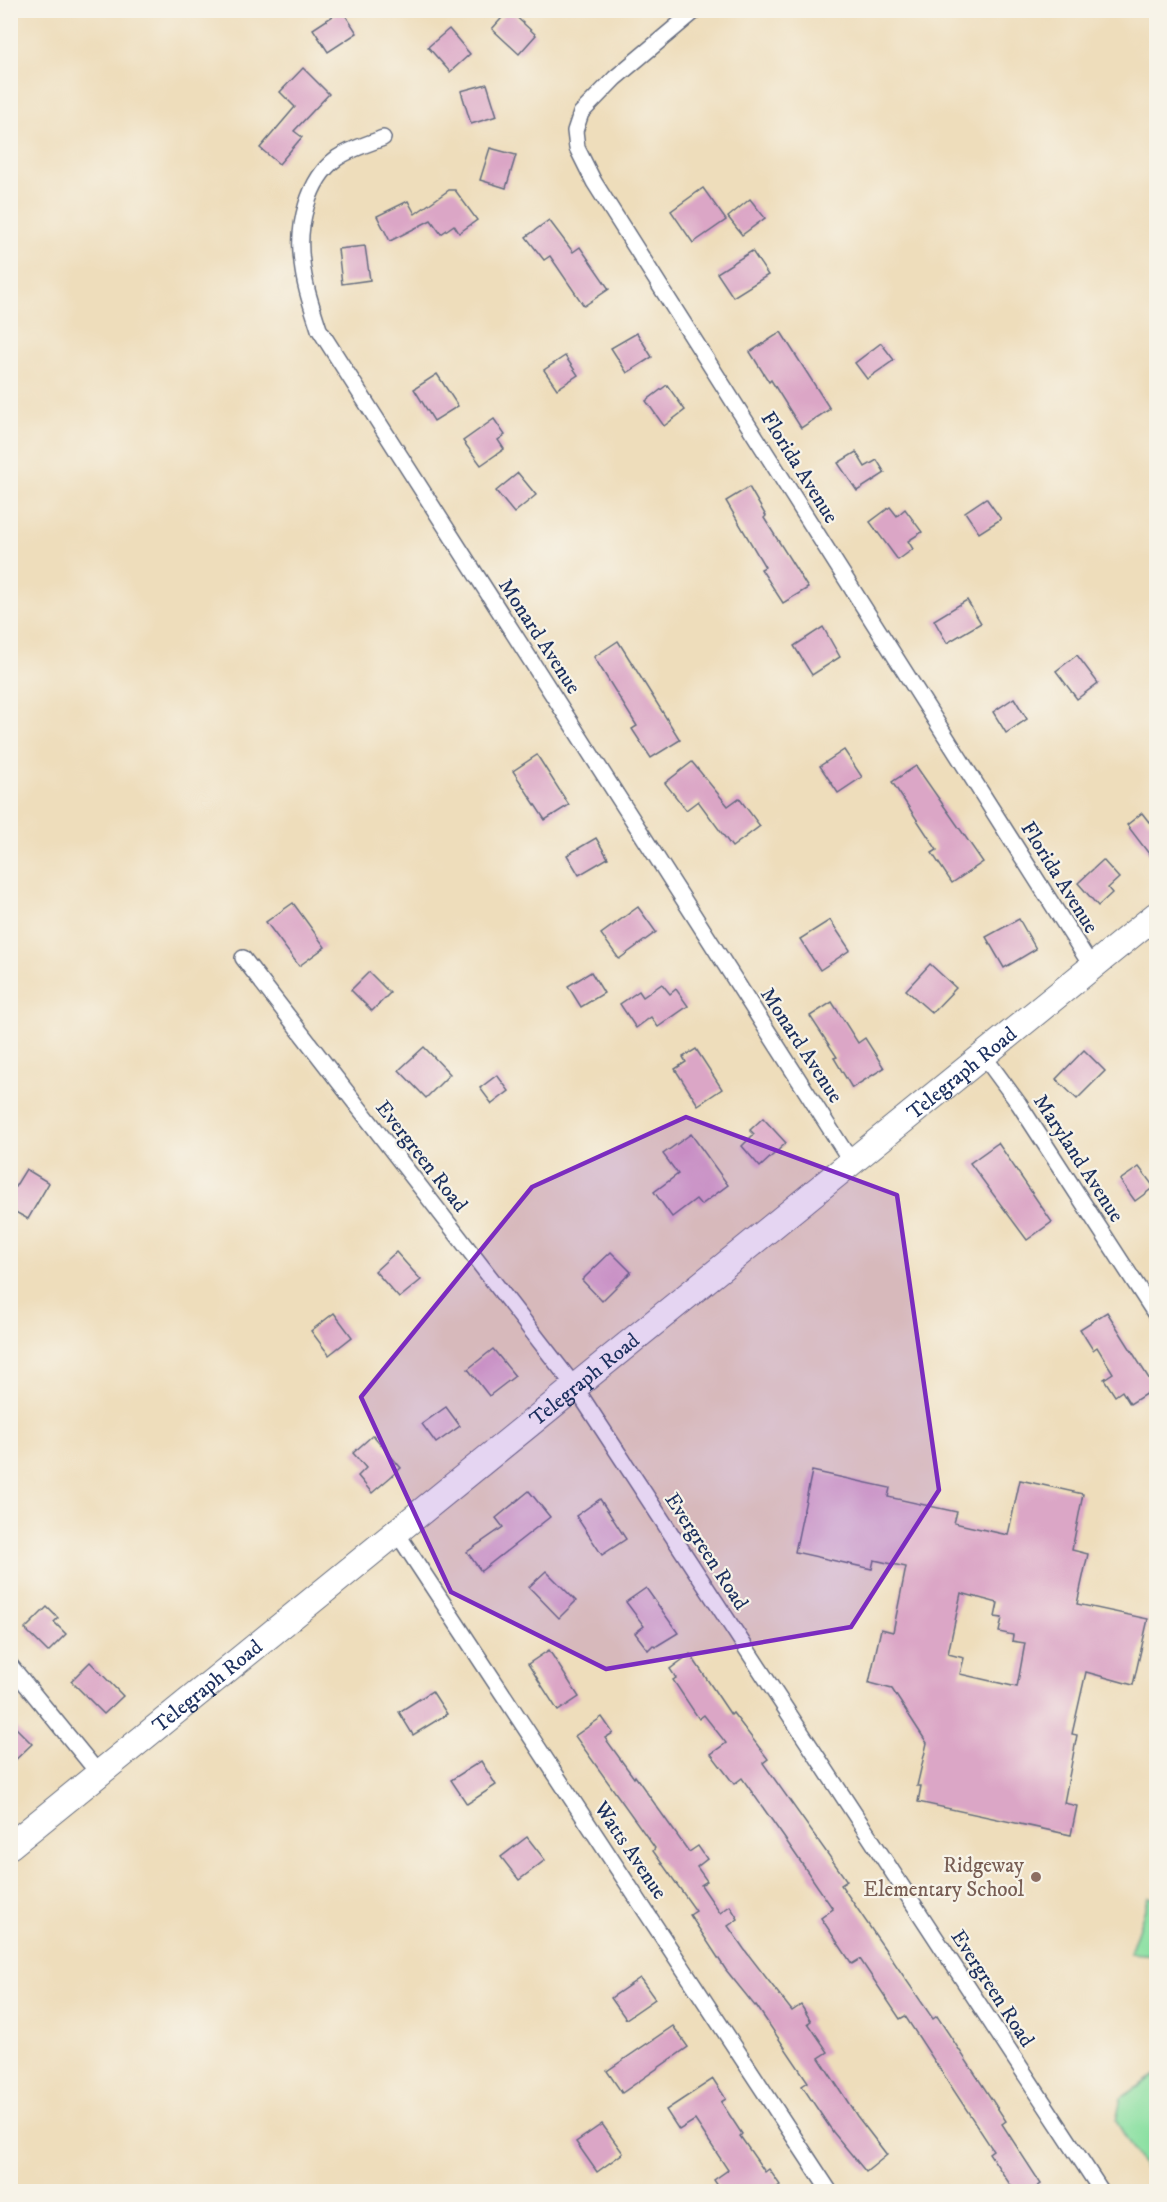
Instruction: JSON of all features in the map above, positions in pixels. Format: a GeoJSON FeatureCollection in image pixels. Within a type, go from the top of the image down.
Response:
{"type":"FeatureCollection","features":[{"type":"Feature","properties":{"kind":"main road","name":"Telegraph Road"},"geometry":{"type":"LineString","coordinates":[[10,1846],[1156,915]]}},
{"type":"Feature","properties":{"kind":"street","name":"Florida Avenue"},"geometry":{"type":"LineString","coordinates":[[696,10],[615,78],[581,113],[575,131],[577,148],[607,202],[1092,968]]}},
{"type":"Feature","properties":{"kind":"street","name":"Monard Avenue"},"geometry":{"type":"LineString","coordinates":[[383,138],[338,158],[321,173],[310,195],[302,225],[301,261],[320,329],[852,1162]]}},
{"type":"Feature","properties":{"kind":"street","name":"Evergreen Road"},"geometry":{"type":"LineString","coordinates":[[243,958],[575,1387],[1102,2192]]}},
{"type":"Feature","properties":{"kind":"street","name":"Maryland Avenue"},"geometry":{"type":"LineString","coordinates":[[983,1055],[1019,1104],[1156,1315]]}},
{"type":"Feature","properties":{"kind":"street","name":"Watts Avenue"},"geometry":{"type":"LineString","coordinates":[[397,1533],[830,2192]]}},
{"type":"Feature","properties":{"kind":"street"},"geometry":{"type":"LineString","coordinates":[[10,1665],[99,1774]]}},
{"type":"Feature","properties":{"kind":"highlighted area"},"geometry":{"type":"Polygon","coordinates":[[[686,1117],[897,1195],[939,1490],[851,1627],[606,1669],[451,1592],[361,1397],[532,1187],[686,1117]]]}},
{"type":"Feature","properties":{"kind":"green space"},"geometry":{"type":"Polygon","coordinates":[[[1149,1897],[1156,1899],[1156,1955],[1130,1953],[1149,1897]]]}},
{"type":"Feature","properties":{"kind":"green space"},"geometry":{"type":"Polygon","coordinates":[[[1156,2075],[1156,2187],[1116,2121],[1121,2098],[1156,2075]]]}},
{"type":"Feature","properties":{"kind":"building"},"geometry":{"type":"Polygon","coordinates":[[[342,10],[357,33],[328,52],[313,29],[342,10]]]}},
{"type":"Feature","properties":{"kind":"building"},"geometry":{"type":"Polygon","coordinates":[[[509,10],[536,35],[519,54],[492,29],[509,10]]]}},
{"type":"Feature","properties":{"kind":"building"},"geometry":{"type":"Polygon","coordinates":[[[449,29],[470,54],[450,72],[428,47],[449,29]]]}},
{"type":"Feature","properties":{"kind":"building"},"geometry":{"type":"Polygon","coordinates":[[[303,68],[329,94],[294,131],[302,137],[279,164],[260,148],[295,107],[280,92],[303,68]]]}},
{"type":"Feature","properties":{"kind":"building"},"geometry":{"type":"Polygon","coordinates":[[[487,84],[497,116],[471,124],[461,91],[487,84]]]}},
{"type":"Feature","properties":{"kind":"building"},"geometry":{"type":"Polygon","coordinates":[[[490,148],[516,155],[506,188],[480,180],[490,148]]]}},
{"type":"Feature","properties":{"kind":"building"},"geometry":{"type":"Polygon","coordinates":[[[703,188],[726,220],[693,243],[671,211],[703,188]]]}},
{"type":"Feature","properties":{"kind":"building"},"geometry":{"type":"Polygon","coordinates":[[[449,190],[455,190],[477,220],[459,233],[454,225],[441,234],[431,220],[390,241],[377,216],[408,201],[415,214],[449,190]]]}},
{"type":"Feature","properties":{"kind":"building"},"geometry":{"type":"Polygon","coordinates":[[[750,199],[765,218],[742,235],[728,217],[750,199]]]}},
{"type":"Feature","properties":{"kind":"building"},"geometry":{"type":"Polygon","coordinates":[[[549,220],[573,252],[580,247],[609,289],[584,306],[550,256],[544,260],[526,237],[549,220]]]}},
{"type":"Feature","properties":{"kind":"building"},"geometry":{"type":"Polygon","coordinates":[[[365,246],[370,280],[342,284],[338,249],[365,246]]]}},
{"type":"Feature","properties":{"kind":"building"},"geometry":{"type":"Polygon","coordinates":[[[752,251],[768,275],[733,297],[717,273],[752,251]]]}},
{"type":"Feature","properties":{"kind":"building"},"geometry":{"type":"Polygon","coordinates":[[[781,332],[830,409],[801,428],[771,380],[769,382],[750,352],[781,332]]]}},
{"type":"Feature","properties":{"kind":"building"},"geometry":{"type":"Polygon","coordinates":[[[637,333],[652,357],[627,373],[611,348],[637,333]]]}},
{"type":"Feature","properties":{"kind":"building"},"geometry":{"type":"Polygon","coordinates":[[[881,343],[894,360],[867,379],[855,363],[881,343]]]}},
{"type":"Feature","properties":{"kind":"building"},"geometry":{"type":"Polygon","coordinates":[[[565,356],[578,375],[557,389],[544,370],[565,356]]]}},
{"type":"Feature","properties":{"kind":"building"},"geometry":{"type":"Polygon","coordinates":[[[437,374],[458,406],[434,421],[414,389],[437,374]]]}},
{"type":"Feature","properties":{"kind":"building"},"geometry":{"type":"Polygon","coordinates":[[[667,385],[685,410],[664,426],[646,401],[667,385]]]}},
{"type":"Feature","properties":{"kind":"building"},"geometry":{"type":"Polygon","coordinates":[[[494,419],[505,435],[498,440],[504,449],[481,465],[463,441],[494,419]]]}},
{"type":"Feature","properties":{"kind":"building"},"geometry":{"type":"Polygon","coordinates":[[[856,452],[865,467],[877,460],[885,473],[857,491],[838,463],[856,452]]]}},
{"type":"Feature","properties":{"kind":"building"},"geometry":{"type":"Polygon","coordinates":[[[518,473],[536,495],[514,513],[496,491],[518,473]]]}},
{"type":"Feature","properties":{"kind":"building"},"geometry":{"type":"Polygon","coordinates":[[[749,487],[766,516],[764,518],[808,588],[783,603],[761,569],[765,567],[726,501],[749,487]]]}},
{"type":"Feature","properties":{"kind":"building"},"geometry":{"type":"Polygon","coordinates":[[[986,498],[1001,519],[979,533],[965,512],[986,498]]]}},
{"type":"Feature","properties":{"kind":"building"},"geometry":{"type":"Polygon","coordinates":[[[890,507],[897,516],[905,509],[922,532],[908,541],[913,549],[898,560],[870,522],[890,507]]]}},
{"type":"Feature","properties":{"kind":"building"},"geometry":{"type":"Polygon","coordinates":[[[967,600],[981,623],[947,643],[934,620],[967,600]]]}},
{"type":"Feature","properties":{"kind":"building"},"geometry":{"type":"Polygon","coordinates":[[[823,627],[840,657],[812,675],[794,646],[823,627]]]}},
{"type":"Feature","properties":{"kind":"building"},"geometry":{"type":"Polygon","coordinates":[[[618,641],[680,740],[651,758],[632,729],[637,726],[594,657],[618,641]]]}},
{"type":"Feature","properties":{"kind":"building"},"geometry":{"type":"Polygon","coordinates":[[[1077,655],[1098,683],[1077,699],[1056,671],[1077,655]]]}},
{"type":"Feature","properties":{"kind":"building"},"geometry":{"type":"Polygon","coordinates":[[[1014,698],[1027,719],[1006,733],[993,712],[1014,698]]]}},
{"type":"Feature","properties":{"kind":"building"},"geometry":{"type":"Polygon","coordinates":[[[844,750],[862,777],[838,793],[820,766],[844,750]]]}},
{"type":"Feature","properties":{"kind":"building"},"geometry":{"type":"Polygon","coordinates":[[[537,755],[569,805],[545,820],[513,771],[537,755]]]}},
{"type":"Feature","properties":{"kind":"building"},"geometry":{"type":"Polygon","coordinates":[[[692,762],[728,806],[739,798],[760,826],[732,847],[698,801],[686,810],[665,783],[692,762]]]}},
{"type":"Feature","properties":{"kind":"building"},"geometry":{"type":"Polygon","coordinates":[[[916,766],[983,862],[952,883],[932,853],[937,850],[892,782],[916,766]]]}},
{"type":"Feature","properties":{"kind":"building"},"geometry":{"type":"Polygon","coordinates":[[[1142,813],[1149,822],[1156,815],[1156,863],[1127,825],[1142,813]]]}},
{"type":"Feature","properties":{"kind":"building"},"geometry":{"type":"Polygon","coordinates":[[[596,838],[608,858],[579,875],[567,855],[596,838]]]}},
{"type":"Feature","properties":{"kind":"building"},"geometry":{"type":"Polygon","coordinates":[[[1103,860],[1119,878],[1108,888],[1112,893],[1098,906],[1078,883],[1103,860]]]}},
{"type":"Feature","properties":{"kind":"building"},"geometry":{"type":"Polygon","coordinates":[[[293,903],[325,947],[299,966],[266,922],[293,903]]]}},
{"type":"Feature","properties":{"kind":"building"},"geometry":{"type":"Polygon","coordinates":[[[638,907],[656,932],[619,959],[601,934],[638,907]]]}},
{"type":"Feature","properties":{"kind":"building"},"geometry":{"type":"Polygon","coordinates":[[[1019,919],[1036,949],[1004,968],[986,937],[1019,919]]]}},
{"type":"Feature","properties":{"kind":"building"},"geometry":{"type":"Polygon","coordinates":[[[830,920],[850,950],[820,970],[800,939],[830,920]]]}},
{"type":"Feature","properties":{"kind":"building"},"geometry":{"type":"Polygon","coordinates":[[[930,964],[956,988],[932,1013],[906,990],[930,964]]]}},
{"type":"Feature","properties":{"kind":"building"},"geometry":{"type":"Polygon","coordinates":[[[369,972],[390,993],[372,1011],[351,990],[369,972]]]}},
{"type":"Feature","properties":{"kind":"building"},"geometry":{"type":"Polygon","coordinates":[[[591,972],[604,993],[581,1007],[568,986],[591,972]]]}},
{"type":"Feature","properties":{"kind":"building"},"geometry":{"type":"Polygon","coordinates":[[[662,984],[670,994],[676,989],[688,1006],[658,1027],[651,1017],[636,1028],[620,1004],[639,991],[643,997],[662,984]]]}},
{"type":"Feature","properties":{"kind":"building"},"geometry":{"type":"Polygon","coordinates":[[[832,1002],[858,1043],[865,1038],[884,1068],[852,1088],[834,1058],[837,1057],[810,1016],[832,1002]]]}},
{"type":"Feature","properties":{"kind":"building"},"geometry":{"type":"Polygon","coordinates":[[[424,1047],[450,1074],[426,1098],[399,1070],[424,1047]]]}},
{"type":"Feature","properties":{"kind":"building"},"geometry":{"type":"Polygon","coordinates":[[[696,1049],[722,1089],[698,1105],[675,1069],[686,1062],[683,1057],[696,1049]]]}},
{"type":"Feature","properties":{"kind":"building"},"geometry":{"type":"Polygon","coordinates":[[[1084,1050],[1105,1071],[1077,1099],[1056,1079],[1084,1050]]]}},
{"type":"Feature","properties":{"kind":"building"},"geometry":{"type":"Polygon","coordinates":[[[497,1075],[509,1091],[492,1104],[480,1088],[497,1075]]]}},
{"type":"Feature","properties":{"kind":"building"},"geometry":{"type":"Polygon","coordinates":[[[763,1118],[786,1143],[760,1167],[742,1146],[754,1134],[750,1130],[763,1118]]]}},
{"type":"Feature","properties":{"kind":"building"},"geometry":{"type":"Polygon","coordinates":[[[691,1134],[728,1185],[701,1205],[696,1199],[672,1217],[654,1192],[678,1174],[663,1154],[691,1134]]]}},
{"type":"Feature","properties":{"kind":"building"},"geometry":{"type":"Polygon","coordinates":[[[998,1143],[1052,1222],[1027,1240],[970,1163],[998,1143]]]}},
{"type":"Feature","properties":{"kind":"building"},"geometry":{"type":"Polygon","coordinates":[[[1139,1167],[1154,1187],[1135,1201],[1120,1180],[1139,1167]]]}},
{"type":"Feature","properties":{"kind":"building"},"geometry":{"type":"Polygon","coordinates":[[[26,1169],[49,1183],[28,1219],[10,1209],[10,1195],[26,1169]]]}},
{"type":"Feature","properties":{"kind":"building"},"geometry":{"type":"Polygon","coordinates":[[[396,1252],[421,1280],[399,1298],[375,1271],[396,1252]]]}},
{"type":"Feature","properties":{"kind":"building"},"geometry":{"type":"Polygon","coordinates":[[[611,1252],[631,1272],[602,1301],[582,1280],[611,1252]]]}},
{"type":"Feature","properties":{"kind":"building"},"geometry":{"type":"Polygon","coordinates":[[[1107,1312],[1155,1388],[1130,1404],[1122,1391],[1115,1396],[1104,1379],[1113,1373],[1097,1347],[1093,1350],[1080,1329],[1107,1312]]]}},
{"type":"Feature","properties":{"kind":"building"},"geometry":{"type":"Polygon","coordinates":[[[334,1313],[352,1337],[329,1355],[311,1331],[334,1313]]]}},
{"type":"Feature","properties":{"kind":"building"},"geometry":{"type":"Polygon","coordinates":[[[493,1349],[515,1376],[489,1396],[468,1369],[493,1349]]]}},
{"type":"Feature","properties":{"kind":"building"},"geometry":{"type":"Polygon","coordinates":[[[446,1407],[460,1426],[436,1443],[422,1424],[446,1407]]]}},
{"type":"Feature","properties":{"kind":"building"},"geometry":{"type":"Polygon","coordinates":[[[373,1435],[401,1468],[372,1493],[358,1476],[366,1468],[353,1453],[373,1435]]]}},
{"type":"Feature","properties":{"kind":"building"},"geometry":{"type":"Polygon","coordinates":[[[812,1471],[890,1488],[888,1497],[957,1512],[954,1523],[1008,1535],[1020,1480],[1083,1494],[1072,1550],[1088,1554],[1077,1604],[1148,1619],[1133,1685],[1086,1672],[1072,1734],[1077,1735],[1064,1803],[1077,1806],[1071,1835],[918,1802],[921,1786],[917,1786],[927,1743],[892,1689],[869,1683],[881,1629],[893,1632],[906,1567],[874,1560],[872,1569],[795,1552],[812,1471]],[[961,1593],[948,1654],[964,1658],[960,1674],[1017,1687],[1025,1643],[1012,1641],[1013,1635],[999,1632],[1002,1618],[995,1617],[998,1603],[961,1593]]]}},
{"type":"Feature","properties":{"kind":"building"},"geometry":{"type":"Polygon","coordinates":[[[529,1491],[550,1517],[481,1571],[467,1552],[503,1527],[496,1518],[529,1491]]]}},
{"type":"Feature","properties":{"kind":"building"},"geometry":{"type":"Polygon","coordinates":[[[600,1499],[626,1539],[602,1555],[576,1516],[600,1499]]]}},
{"type":"Feature","properties":{"kind":"building"},"geometry":{"type":"Polygon","coordinates":[[[546,1571],[576,1601],[559,1618],[529,1587],[546,1571]]]}},
{"type":"Feature","properties":{"kind":"building"},"geometry":{"type":"Polygon","coordinates":[[[646,1588],[678,1633],[655,1647],[653,1645],[648,1650],[635,1633],[644,1626],[626,1602],[646,1588]]]}},
{"type":"Feature","properties":{"kind":"building"},"geometry":{"type":"Polygon","coordinates":[[[47,1607],[58,1618],[54,1622],[66,1634],[48,1652],[25,1629],[47,1607]]]}},
{"type":"Feature","properties":{"kind":"building"},"geometry":{"type":"Polygon","coordinates":[[[549,1650],[579,1697],[558,1711],[528,1664],[549,1650]]]}},
{"type":"Feature","properties":{"kind":"building"},"geometry":{"type":"Polygon","coordinates":[[[690,1654],[731,1715],[733,1713],[768,1759],[763,1763],[847,1881],[841,1885],[933,2019],[937,2016],[1006,2121],[1002,2124],[1041,2184],[1030,2192],[1015,2192],[989,2153],[993,2150],[905,2016],[900,2019],[860,1959],[852,1964],[821,1918],[833,1909],[783,1836],[742,1778],[734,1784],[711,1754],[726,1743],[704,1715],[699,1719],[673,1680],[676,1678],[670,1669],[690,1654]]]}},
{"type":"Feature","properties":{"kind":"building"},"geometry":{"type":"Polygon","coordinates":[[[90,1662],[123,1696],[104,1714],[71,1681],[90,1662]]]}},
{"type":"Feature","properties":{"kind":"building"},"geometry":{"type":"Polygon","coordinates":[[[432,1691],[447,1714],[413,1735],[399,1712],[432,1691]]]}},
{"type":"Feature","properties":{"kind":"building"},"geometry":{"type":"Polygon","coordinates":[[[602,1717],[613,1733],[605,1738],[634,1778],[635,1776],[689,1852],[698,1846],[707,1859],[697,1867],[707,1881],[701,1885],[720,1913],[730,1906],[738,1919],[728,1926],[792,2011],[801,2005],[811,2021],[808,2023],[828,2052],[819,2058],[857,2116],[887,2155],[866,2172],[833,2132],[802,2086],[808,2082],[756,2005],[726,1970],[690,1915],[696,1911],[653,1851],[655,1848],[575,1736],[602,1717]]]}},
{"type":"Feature","properties":{"kind":"building"},"geometry":{"type":"Polygon","coordinates":[[[10,1722],[32,1744],[10,1765],[10,1722]]]}},
{"type":"Feature","properties":{"kind":"building"},"geometry":{"type":"Polygon","coordinates":[[[481,1761],[496,1785],[467,1804],[451,1780],[481,1761]]]}},
{"type":"Feature","properties":{"kind":"building"},"geometry":{"type":"Polygon","coordinates":[[[527,1837],[545,1860],[519,1880],[501,1857],[527,1837]]]}},
{"type":"Feature","properties":{"kind":"building"},"geometry":{"type":"Polygon","coordinates":[[[640,1978],[655,1999],[626,2019],[611,1998],[640,1978]]]}},
{"type":"Feature","properties":{"kind":"building"},"geometry":{"type":"Polygon","coordinates":[[[673,2026],[688,2047],[622,2093],[607,2071],[673,2026]]]}},
{"type":"Feature","properties":{"kind":"building"},"geometry":{"type":"Polygon","coordinates":[[[713,2079],[726,2099],[721,2102],[742,2134],[740,2136],[765,2172],[769,2169],[780,2185],[771,2192],[722,2192],[714,2180],[728,2170],[695,2120],[679,2130],[666,2110],[713,2079]]]}},
{"type":"Feature","properties":{"kind":"building"},"geometry":{"type":"Polygon","coordinates":[[[602,2124],[623,2153],[597,2172],[576,2142],[602,2124]]]}},
{"type":"Feature","properties":{"kind":"place","name":"Ridgeway Elementary School"},"geometry":{"type":"Point","coordinates":[1036,1877]}}]}
